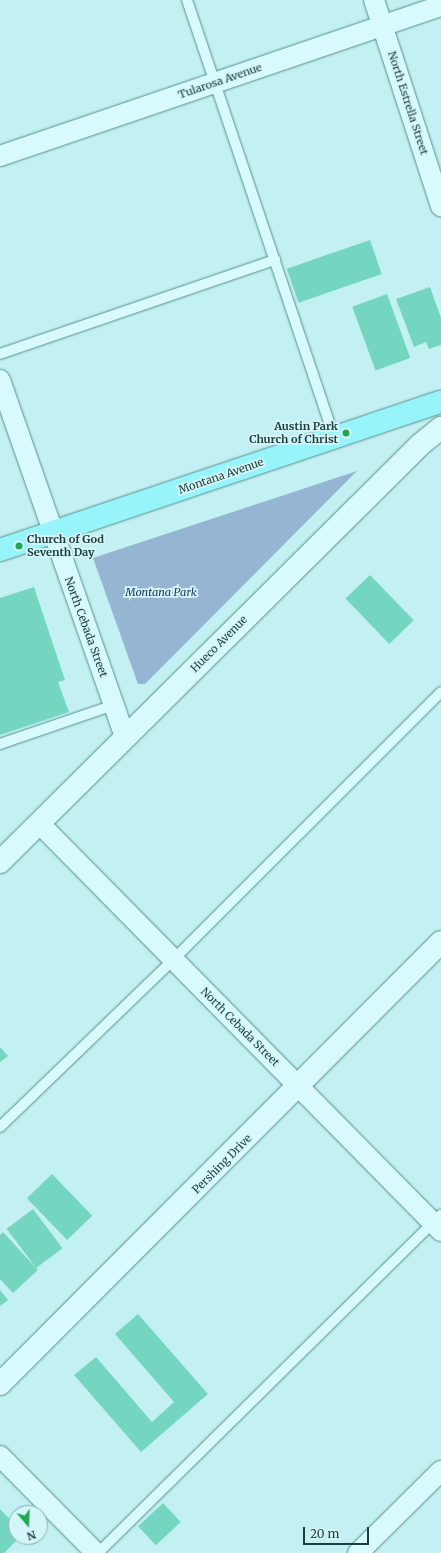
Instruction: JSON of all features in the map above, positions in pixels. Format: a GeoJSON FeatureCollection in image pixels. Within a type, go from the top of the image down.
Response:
{"type":"FeatureCollection","features":[{"type":"Feature","properties":{"kind":"main road","name":"Montana Avenue"},"geometry":{"type":"LineString","coordinates":[[0,550],[441,402]]}},
{"type":"Feature","properties":{"kind":"main road","name":"Hueco Avenue"},"geometry":{"type":"LineString","coordinates":[[0,862],[421,444],[441,428]]}},
{"type":"Feature","properties":{"kind":"main road","name":"Pershing Drive"},"geometry":{"type":"LineString","coordinates":[[0,1384],[299,1087],[441,942]]}},
{"type":"Feature","properties":{"kind":"street","name":"North Estrella Street"},"geometry":{"type":"LineString","coordinates":[[374,0],[441,206]]}},
{"type":"Feature","properties":{"kind":"street","name":"Tularosa Avenue"},"geometry":{"type":"LineString","coordinates":[[0,156],[441,6]]}},
{"type":"Feature","properties":{"kind":"street","name":"North Cebada Street"},"geometry":{"type":"LineString","coordinates":[[0,380],[52,533],[125,738]]}},
{"type":"Feature","properties":{"kind":"street","name":"North Cebada Street"},"geometry":{"type":"LineString","coordinates":[[39,823],[299,1087],[438,1223]]}},
{"type":"Feature","properties":{"kind":"street"},"geometry":{"type":"LineString","coordinates":[[0,1456],[97,1553]]}},
{"type":"Feature","properties":{"kind":"street"},"geometry":{"type":"LineString","coordinates":[[358,1553],[441,1471]]}},
{"type":"Feature","properties":{"kind":"lane"},"geometry":{"type":"LineString","coordinates":[[187,0],[334,438]]}},
{"type":"Feature","properties":{"kind":"lane"},"geometry":{"type":"LineString","coordinates":[[0,354],[275,260]]}},
{"type":"Feature","properties":{"kind":"lane"},"geometry":{"type":"LineString","coordinates":[[0,1127],[173,960],[441,692]]}},
{"type":"Feature","properties":{"kind":"lane"},"geometry":{"type":"LineString","coordinates":[[0,744],[114,705]]}},
{"type":"Feature","properties":{"kind":"lane"},"geometry":{"type":"LineString","coordinates":[[97,1553],[438,1223]]}},
{"type":"Feature","properties":{"kind":"green space","name":"Montana Park"},"geometry":{"type":"Polygon","coordinates":[[[357,471],[145,684],[138,684],[93,558],[357,471]]]}},
{"type":"Feature","properties":{"kind":"building"},"geometry":{"type":"Polygon","coordinates":[[[370,240],[382,274],[299,303],[287,269],[370,240]]]}},
{"type":"Feature","properties":{"kind":"building"},"geometry":{"type":"Polygon","coordinates":[[[430,287],[441,318],[441,345],[429,349],[426,342],[414,347],[396,299],[430,287]]]}},
{"type":"Feature","properties":{"kind":"building"},"geometry":{"type":"Polygon","coordinates":[[[387,294],[410,358],[375,371],[352,307],[387,294]]]}},
{"type":"Feature","properties":{"kind":"building"},"geometry":{"type":"Polygon","coordinates":[[[370,575],[414,620],[389,644],[346,599],[370,575]]]}},
{"type":"Feature","properties":{"kind":"building"},"geometry":{"type":"Polygon","coordinates":[[[34,587],[65,680],[58,682],[69,712],[0,735],[0,598],[34,587]]]}},
{"type":"Feature","properties":{"kind":"building"},"geometry":{"type":"Polygon","coordinates":[[[0,1047],[8,1056],[0,1062],[0,1047]]]}},
{"type":"Feature","properties":{"kind":"building"},"geometry":{"type":"Polygon","coordinates":[[[52,1174],[92,1216],[67,1240],[27,1198],[52,1174]]]}},
{"type":"Feature","properties":{"kind":"building"},"geometry":{"type":"Polygon","coordinates":[[[33,1209],[62,1248],[36,1268],[7,1229],[33,1209]]]}},
{"type":"Feature","properties":{"kind":"building"},"geometry":{"type":"Polygon","coordinates":[[[3,1232],[38,1270],[13,1293],[0,1279],[0,1235],[3,1232]]]}},
{"type":"Feature","properties":{"kind":"building"},"geometry":{"type":"Polygon","coordinates":[[[0,1290],[8,1300],[0,1306],[0,1290]]]}},
{"type":"Feature","properties":{"kind":"building"},"geometry":{"type":"Polygon","coordinates":[[[138,1314],[208,1394],[141,1452],[74,1375],[96,1357],[152,1422],[174,1402],[115,1334],[138,1314]]]}},
{"type":"Feature","properties":{"kind":"building"},"geometry":{"type":"Polygon","coordinates":[[[163,1503],[181,1522],[156,1545],[138,1526],[163,1503]]]}},
{"type":"Feature","properties":{"kind":"building"},"geometry":{"type":"Polygon","coordinates":[[[0,1509],[8,1517],[8,1545],[12,1545],[4,1553],[0,1553],[0,1509]]]}},
{"type":"Feature","properties":{"kind":"place","name":"Austin Park Church of Christ"},"geometry":{"type":"Point","coordinates":[346,433]}},
{"type":"Feature","properties":{"kind":"place","name":"Church of God Seventh Day"},"geometry":{"type":"Point","coordinates":[19,546]}}]}
